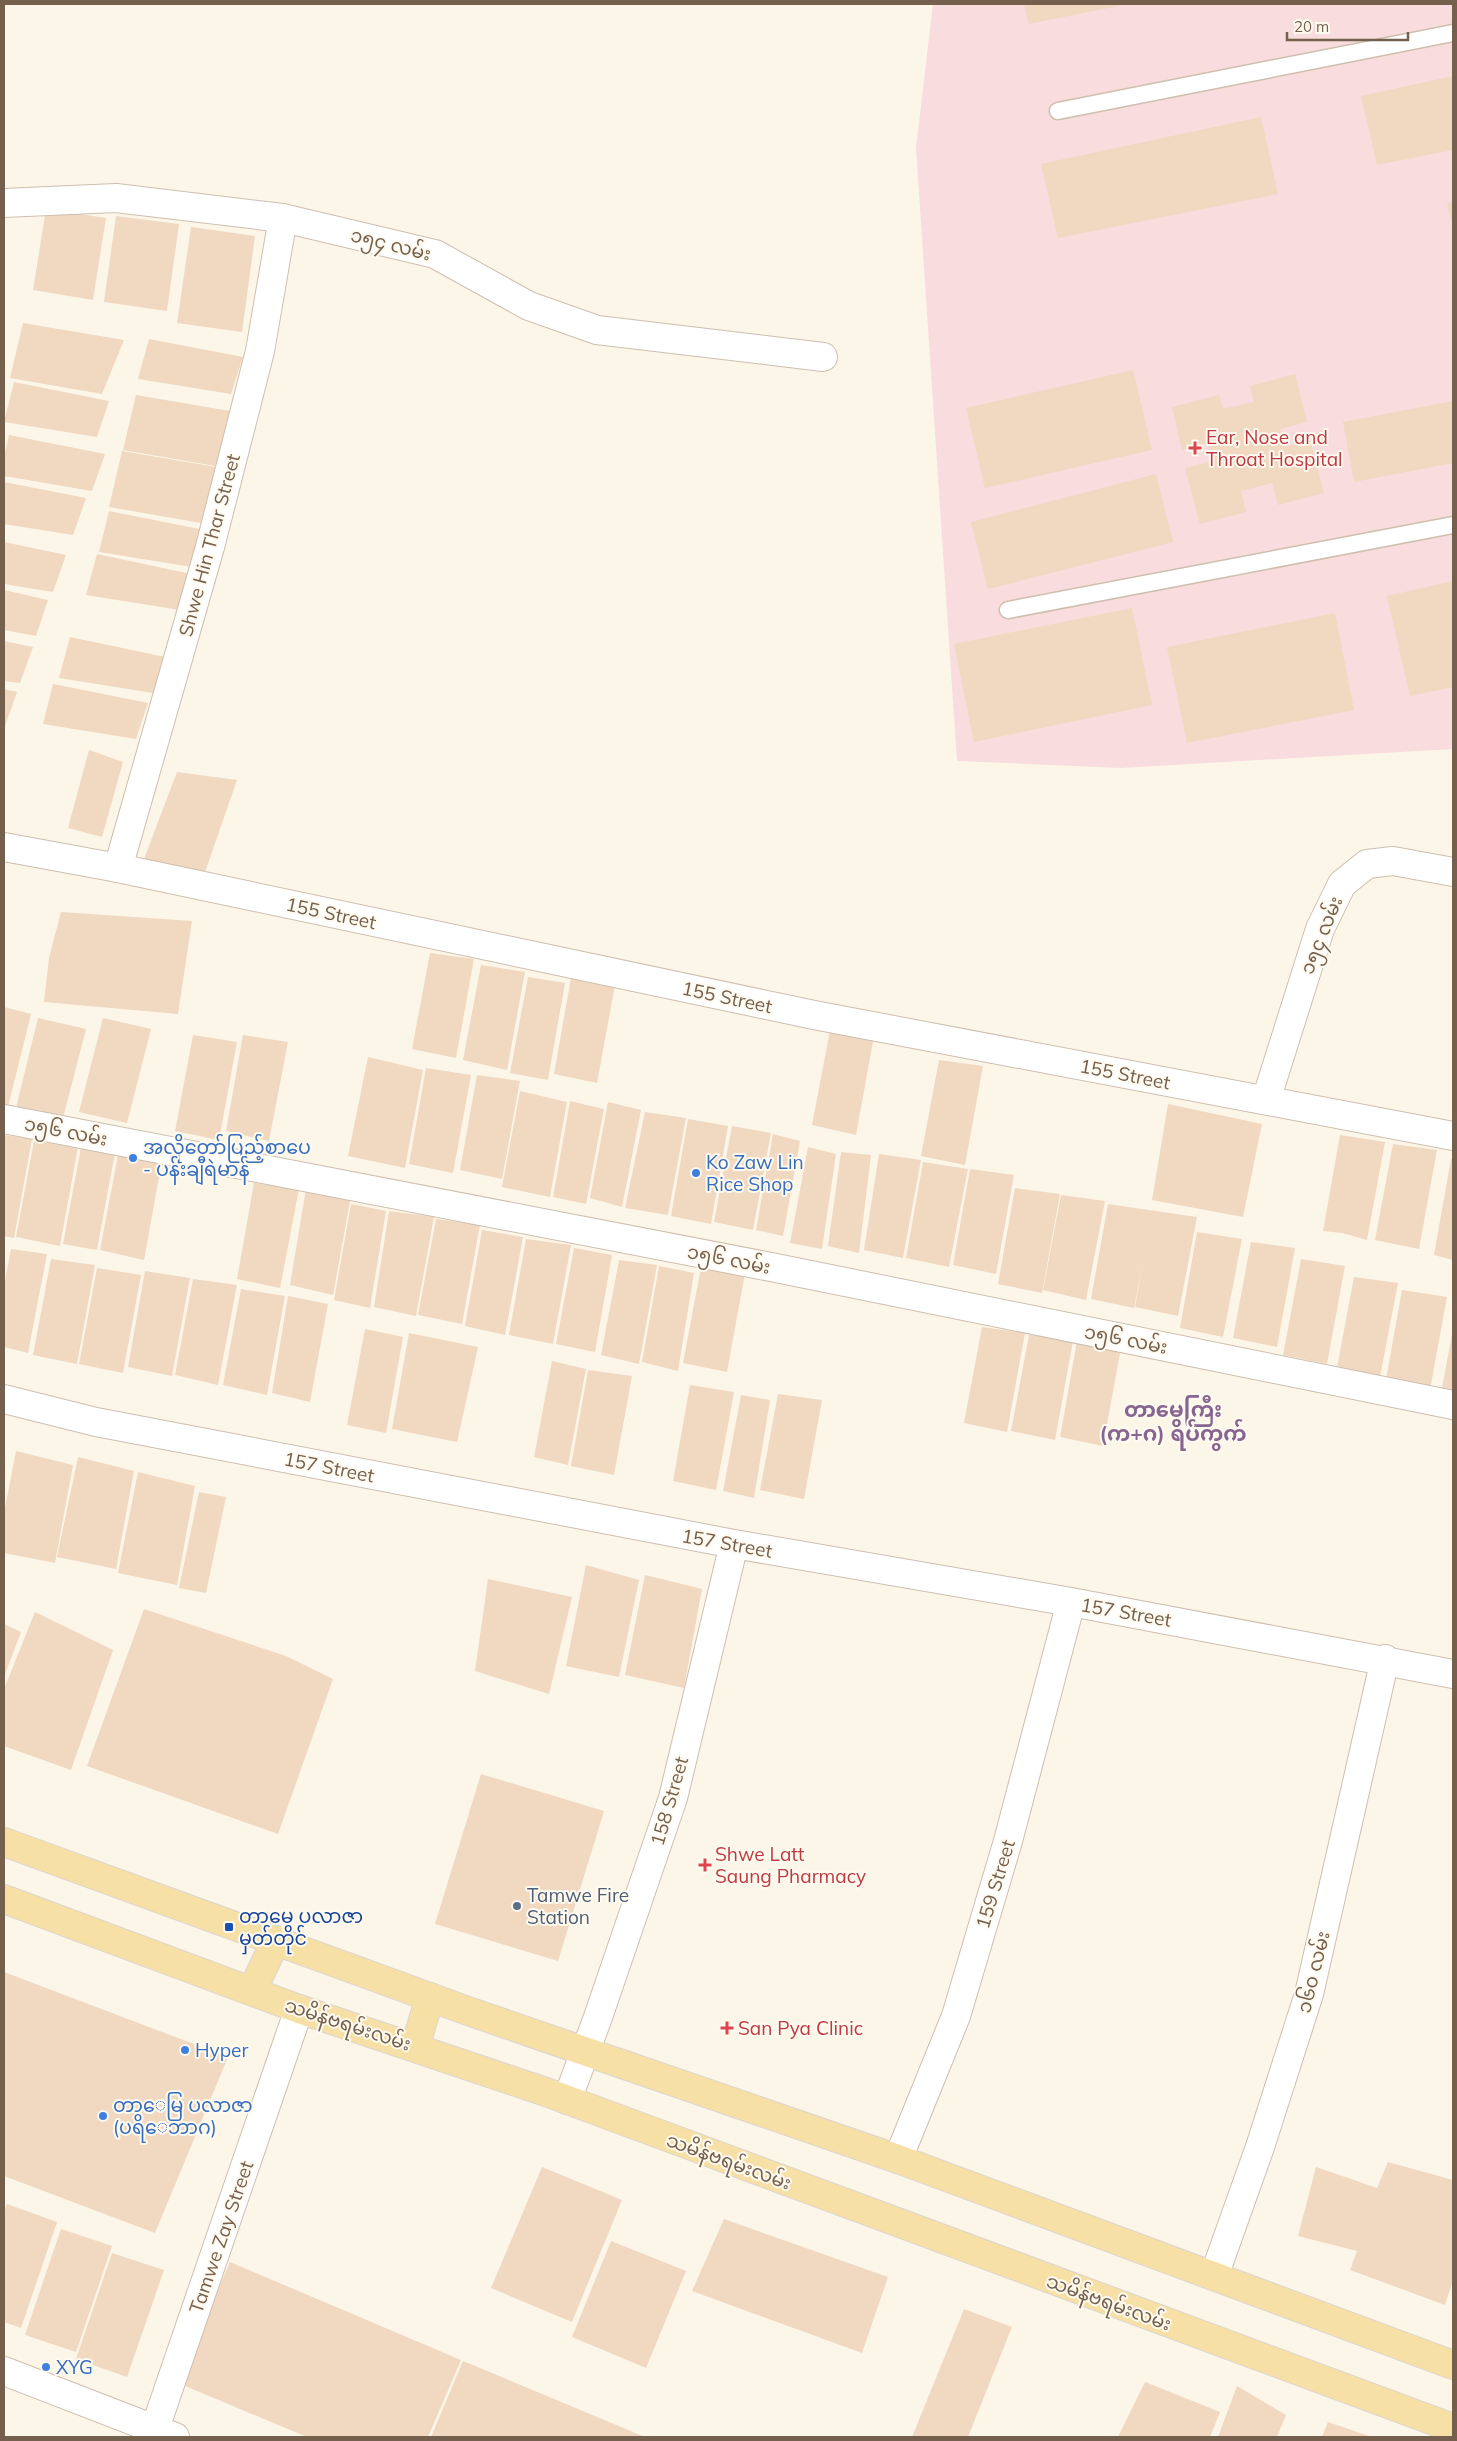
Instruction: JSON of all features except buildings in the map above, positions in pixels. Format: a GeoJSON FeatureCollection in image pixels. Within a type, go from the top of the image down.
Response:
{"type":"FeatureCollection","features":[{"type":"Feature","properties":{"kind":"main road"},"geometry":{"type":"LineString","coordinates":[[4,1842],[585,2052],[898,2159],[1453,2365]]}},
{"type":"Feature","properties":{"kind":"main road","name":"သမိန်ဗရမ်းလမ်း"},"geometry":{"type":"LineString","coordinates":[[4,1899],[299,2009],[567,2100],[1453,2428]]}},
{"type":"Feature","properties":{"kind":"main road"},"geometry":{"type":"LineString","coordinates":[[252,1991],[276,1940]]}},
{"type":"Feature","properties":{"kind":"main road"},"geometry":{"type":"LineString","coordinates":[[415,2047],[430,1997]]}},
{"type":"Feature","properties":{"kind":"street","name":"၁၅၄ လမ်း"},"geometry":{"type":"LineString","coordinates":[[5,208],[116,198],[283,218],[435,254],[529,306],[597,330],[823,357]]}},
{"type":"Feature","properties":{"kind":"street","name":"Shwe Hin Thar Street"},"geometry":{"type":"LineString","coordinates":[[118,868],[215,529],[260,352],[283,218]]}},
{"type":"Feature","properties":{"kind":"street","name":"155 Street"},"geometry":{"type":"LineString","coordinates":[[4,847],[118,868],[814,1015],[1453,1136]]}},
{"type":"Feature","properties":{"kind":"street","name":"၁၅၄ လမ်း"},"geometry":{"type":"LineString","coordinates":[[1266,1100],[1320,929],[1342,884],[1367,864],[1393,861],[1453,872]]}},
{"type":"Feature","properties":{"kind":"street","name":"၁၅၆ လမ်း"},"geometry":{"type":"LineString","coordinates":[[4,1119],[771,1267],[1453,1405]]}},
{"type":"Feature","properties":{"kind":"street","name":"157 Street"},"geometry":{"type":"LineString","coordinates":[[4,1399],[96,1422],[734,1544],[1071,1602],[1385,1659],[1453,1674]]}},
{"type":"Feature","properties":{"kind":"street","name":"158 Street"},"geometry":{"type":"LineString","coordinates":[[567,2100],[672,1798],[734,1544]]}},
{"type":"Feature","properties":{"kind":"street","name":"159 Street"},"geometry":{"type":"LineString","coordinates":[[898,2159],[956,2016],[1008,1841],[1071,1602]]}},
{"type":"Feature","properties":{"kind":"street","name":"၁၆၀ လမ်း"},"geometry":{"type":"LineString","coordinates":[[1214,2276],[1260,2147],[1309,1994],[1385,1659]]}},
{"type":"Feature","properties":{"kind":"street","name":"Tamwe Zay Street"},"geometry":{"type":"LineString","coordinates":[[161,2435],[299,2009]]}},
{"type":"Feature","properties":{"kind":"street"},"geometry":{"type":"LineString","coordinates":[[4,2371],[161,2435]]}},
{"type":"Feature","properties":{"kind":"lane"},"geometry":{"type":"LineString","coordinates":[[1058,111],[1453,33]]}},
{"type":"Feature","properties":{"kind":"lane"},"geometry":{"type":"LineString","coordinates":[[1008,610],[1453,525]]}},
{"type":"Feature","properties":{"kind":"shaded area","name":"Ear, Nose and Throat Hospital"},"geometry":{"type":"Polygon","coordinates":[[[933,4],[1453,4],[1453,749],[1120,768],[957,761],[916,148],[933,4]]]}},
{"type":"Feature","properties":{"kind":"place","name":"Ear, Nose and Throat Hospital"},"geometry":{"type":"Point","coordinates":[1195,448]}},
{"type":"Feature","properties":{"kind":"place","name":"အလိုတော်ပြည့်စာပေ - ပန်းချီရဲမာန်"},"geometry":{"type":"Point","coordinates":[133,1158]}},
{"type":"Feature","properties":{"kind":"place","name":"Ko Zaw Lin Rice Shop"},"geometry":{"type":"Point","coordinates":[696,1173]}},
{"type":"Feature","properties":{"kind":"place","name":"Shwe Latt Saung Pharmacy"},"geometry":{"type":"Point","coordinates":[705,1865]}},
{"type":"Feature","properties":{"kind":"place","name":"Tamwe Fire Station"},"geometry":{"type":"Point","coordinates":[517,1906]}},
{"type":"Feature","properties":{"kind":"place","name":"တာမွေ ပလာဇာ မှတ်တိုင်"},"geometry":{"type":"Point","coordinates":[229,1927]}},
{"type":"Feature","properties":{"kind":"place","name":"San Pya Clinic"},"geometry":{"type":"Point","coordinates":[727,2028]}},
{"type":"Feature","properties":{"kind":"place","name":"Hyper"},"geometry":{"type":"Point","coordinates":[185,2050]}},
{"type":"Feature","properties":{"kind":"place","name":"တာေမြ ပလာဇာ (ပရိေဘာဂ)"},"geometry":{"type":"Point","coordinates":[103,2116]}},
{"type":"Feature","properties":{"kind":"place","name":"XYG"},"geometry":{"type":"Point","coordinates":[46,2367]}},
{"type":"Feature","properties":{"kind":"district","name":"တာမွေကြီး (က+ဂ) ရပ်ကွက်"},"geometry":{"type":"Point","coordinates":[1173,1421]}}]}
